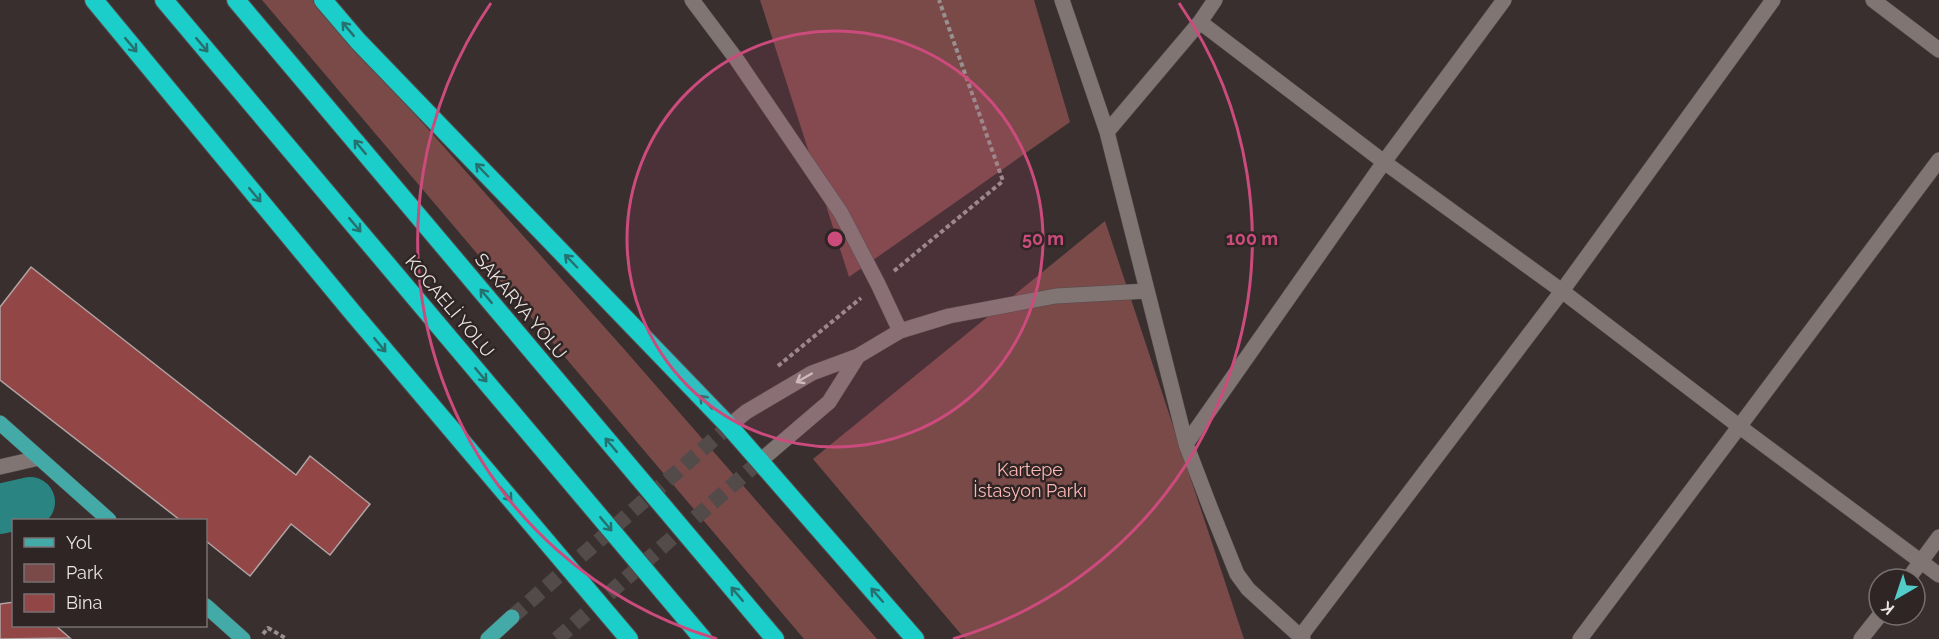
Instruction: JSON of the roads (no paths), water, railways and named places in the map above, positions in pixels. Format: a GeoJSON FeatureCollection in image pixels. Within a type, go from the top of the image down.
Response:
{"type":"FeatureCollection","features":[{"type":"Feature","properties":{"kind":"highway"},"geometry":{"type":"LineString","coordinates":[[94,0],[360,322],[629,639]]}},
{"type":"Feature","properties":{"kind":"highway","name":"KOCAELİ YOLU"},"geometry":{"type":"LineString","coordinates":[[164,0],[703,639]]}},
{"type":"Feature","properties":{"kind":"highway","name":"SAKARYA YOLU"},"geometry":{"type":"LineString","coordinates":[[236,0],[775,639]]}},
{"type":"Feature","properties":{"kind":"highway"},"geometry":{"type":"LineString","coordinates":[[323,0],[358,41],[729,426],[915,639]]}},
{"type":"Feature","properties":{"kind":"main road"},"geometry":{"type":"LineString","coordinates":[[0,423],[108,519]]}},
{"type":"Feature","properties":{"kind":"main road"},"geometry":{"type":"LineString","coordinates":[[207,607],[243,639]]}},
{"type":"Feature","properties":{"kind":"main road"},"geometry":{"type":"LineString","coordinates":[[488,639],[512,618]]}},
{"type":"Feature","properties":{"kind":"street"},"geometry":{"type":"LineString","coordinates":[[692,0],[737,60],[841,213],[900,331]]}},
{"type":"Feature","properties":{"kind":"street"},"geometry":{"type":"LineString","coordinates":[[1062,0],[1107,132],[1186,444],[1237,574],[1248,589],[1302,638],[1562,291],[1773,0]]}},
{"type":"Feature","properties":{"kind":"street"},"geometry":{"type":"LineString","coordinates":[[1107,132],[1215,0]]}},
{"type":"Feature","properties":{"kind":"street"},"geometry":{"type":"LineString","coordinates":[[1186,444],[1384,162],[1504,0]]}},
{"type":"Feature","properties":{"kind":"street"},"geometry":{"type":"LineString","coordinates":[[1873,0],[1939,50]]}},
{"type":"Feature","properties":{"kind":"street"},"geometry":{"type":"LineString","coordinates":[[1200,21],[1384,162],[1562,291],[1939,575]]}},
{"type":"Feature","properties":{"kind":"street"},"geometry":{"type":"LineString","coordinates":[[1580,639],[1939,160]]}},
{"type":"Feature","properties":{"kind":"street"},"geometry":{"type":"LineString","coordinates":[[729,426],[746,412],[812,373],[858,356],[900,331],[949,316],[1056,296],[1147,291]]}},
{"type":"Feature","properties":{"kind":"street"},"geometry":{"type":"LineString","coordinates":[[760,461],[829,402],[858,356]]}},
{"type":"Feature","properties":{"kind":"street"},"geometry":{"type":"LineString","coordinates":[[0,467],[39,458]]}},
{"type":"Feature","properties":{"kind":"street"},"geometry":{"type":"LineString","coordinates":[[1917,567],[1939,537]]}},
{"type":"Feature","properties":{"kind":"waterway"},"geometry":{"type":"LineString","coordinates":[[0,509],[30,502]]}},
{"type":"Feature","properties":{"kind":"tunnel"},"geometry":{"type":"LineString","coordinates":[[512,617],[729,426]]}},
{"type":"Feature","properties":{"kind":"tunnel"},"geometry":{"type":"LineString","coordinates":[[557,639],[760,461]]}},
{"type":"Feature","properties":{"kind":"park label","name":"Kartepe İstasyon Parkı"},"geometry":{"type":"Point","coordinates":[1030,479]}}]}
